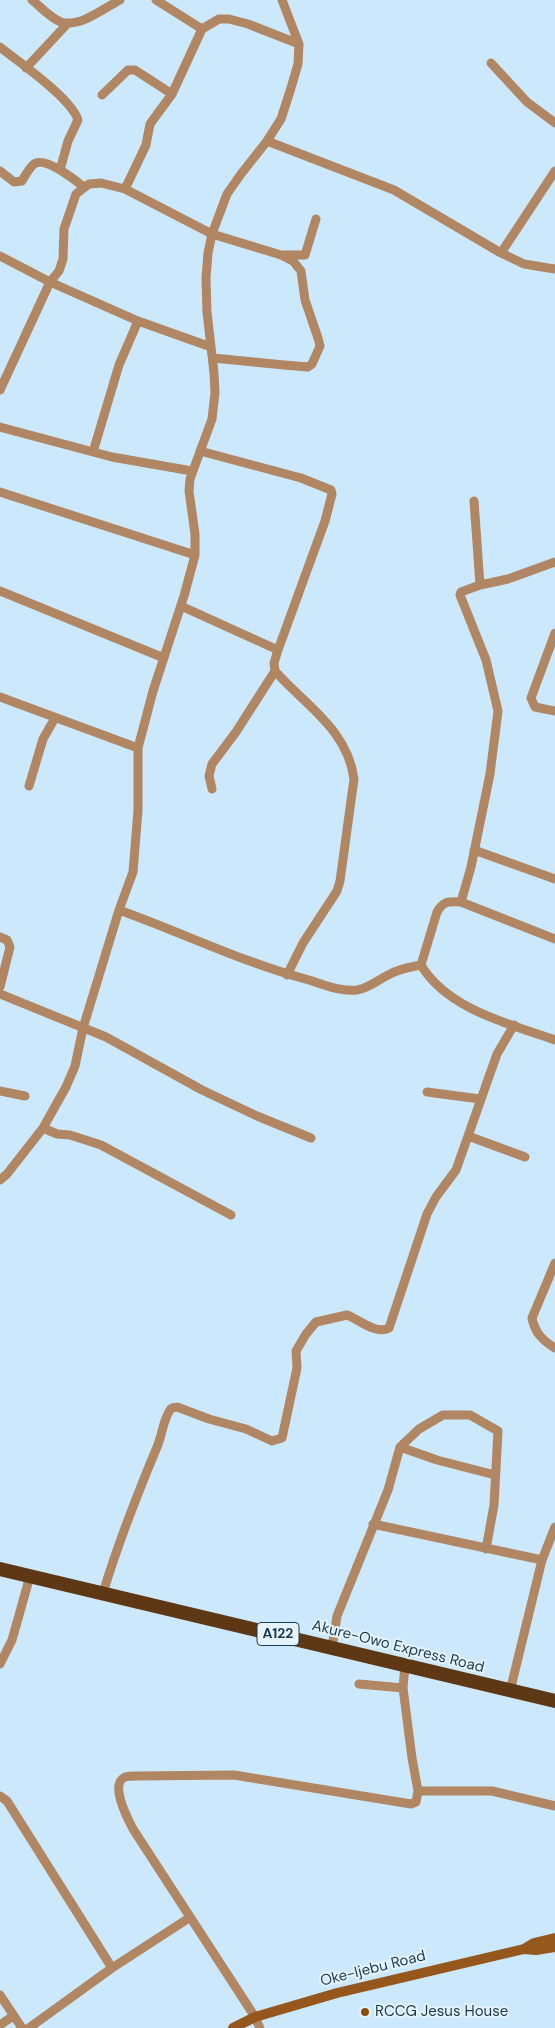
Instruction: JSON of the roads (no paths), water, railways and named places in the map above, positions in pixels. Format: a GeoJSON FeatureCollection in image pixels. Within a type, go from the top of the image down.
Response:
{"type":"FeatureCollection","features":[{"type":"Feature","properties":{"kind":"highway","name":"Akure-Owo Express Road"},"geometry":{"type":"LineString","coordinates":[[0,1569],[555,1701]]}},
{"type":"Feature","properties":{"kind":"main road"},"geometry":{"type":"LineString","coordinates":[[524,1949],[534,1943],[555,1938]]}},
{"type":"Feature","properties":{"kind":"main road"},"geometry":{"type":"LineString","coordinates":[[524,1949],[536,1950],[555,1946]]}},
{"type":"Feature","properties":{"kind":"main road","name":"Oke-Ijebu Road"},"geometry":{"type":"LineString","coordinates":[[233,2028],[255,2017],[380,1982],[524,1949]]}},
{"type":"Feature","properties":{"kind":"street"},"geometry":{"type":"LineString","coordinates":[[32,0],[54,18],[68,23],[77,22],[120,0]]}},
{"type":"Feature","properties":{"kind":"street"},"geometry":{"type":"LineString","coordinates":[[156,0],[202,29]]}},
{"type":"Feature","properties":{"kind":"street"},"geometry":{"type":"LineString","coordinates":[[0,1180],[7,1174],[43,1128],[66,1087],[75,1066],[83,1028],[119,910],[133,872],[138,810],[138,748],[153,691],[181,606],[195,555],[195,534],[189,491],[192,471],[212,419],[215,393],[207,312],[206,278],[212,234],[227,194],[267,140],[280,119],[291,88],[298,64],[299,44],[282,0]]}},
{"type":"Feature","properties":{"kind":"street"},"geometry":{"type":"LineString","coordinates":[[125,189],[146,145],[150,124],[172,94],[202,29],[219,19],[229,19],[248,24],[299,44]]}},
{"type":"Feature","properties":{"kind":"street"},"geometry":{"type":"LineString","coordinates":[[26,68],[68,23]]}},
{"type":"Feature","properties":{"kind":"street"},"geometry":{"type":"LineString","coordinates":[[0,47],[75,112],[78,120],[68,141],[60,170]]}},
{"type":"Feature","properties":{"kind":"street"},"geometry":{"type":"LineString","coordinates":[[491,63],[527,102],[555,123]]}},
{"type":"Feature","properties":{"kind":"street"},"geometry":{"type":"LineString","coordinates":[[102,95],[128,70],[135,70],[172,94]]}},
{"type":"Feature","properties":{"kind":"street"},"geometry":{"type":"LineString","coordinates":[[267,140],[394,190],[501,253],[524,264],[555,269]]}},
{"type":"Feature","properties":{"kind":"street"},"geometry":{"type":"LineString","coordinates":[[0,170],[14,182],[22,181],[34,164],[40,162],[60,170],[84,187]]}},
{"type":"Feature","properties":{"kind":"street"},"geometry":{"type":"LineString","coordinates":[[501,253],[555,171]]}},
{"type":"Feature","properties":{"kind":"street"},"geometry":{"type":"LineString","coordinates":[[0,390],[50,282],[59,271],[63,260],[64,229],[72,202],[76,194],[84,187],[101,183],[125,189],[212,234],[281,255],[294,261],[301,271],[305,300],[320,346],[312,364],[308,367],[212,358]]}},
{"type":"Feature","properties":{"kind":"street"},"geometry":{"type":"LineString","coordinates":[[281,255],[305,255],[316,219]]}},
{"type":"Feature","properties":{"kind":"street"},"geometry":{"type":"LineString","coordinates":[[0,256],[50,282],[138,321],[211,347]]}},
{"type":"Feature","properties":{"kind":"street"},"geometry":{"type":"LineString","coordinates":[[93,452],[119,365],[138,321]]}},
{"type":"Feature","properties":{"kind":"street"},"geometry":{"type":"LineString","coordinates":[[0,427],[93,452],[192,471]]}},
{"type":"Feature","properties":{"kind":"street"},"geometry":{"type":"LineString","coordinates":[[200,451],[300,478],[331,490],[332,494],[325,521],[274,663],[276,671],[286,684],[307,701],[326,721],[343,745],[352,764],[354,779],[340,881],[337,890],[303,943],[287,975]]}},
{"type":"Feature","properties":{"kind":"street"},"geometry":{"type":"LineString","coordinates":[[0,492],[195,555]]}},
{"type":"Feature","properties":{"kind":"street"},"geometry":{"type":"LineString","coordinates":[[474,501],[480,585]]}},
{"type":"Feature","properties":{"kind":"street"},"geometry":{"type":"LineString","coordinates":[[461,902],[490,774],[498,711],[486,660],[460,595],[461,592],[480,585],[508,579],[555,562]]}},
{"type":"Feature","properties":{"kind":"street"},"geometry":{"type":"LineString","coordinates":[[0,591],[164,658]]}},
{"type":"Feature","properties":{"kind":"street"},"geometry":{"type":"LineString","coordinates":[[181,606],[278,650]]}},
{"type":"Feature","properties":{"kind":"street"},"geometry":{"type":"LineString","coordinates":[[555,633],[531,698],[535,707],[555,711]]}},
{"type":"Feature","properties":{"kind":"street"},"geometry":{"type":"LineString","coordinates":[[212,789],[209,776],[212,764],[236,732],[276,671]]}},
{"type":"Feature","properties":{"kind":"street"},"geometry":{"type":"LineString","coordinates":[[0,697],[138,748]]}},
{"type":"Feature","properties":{"kind":"street"},"geometry":{"type":"LineString","coordinates":[[30,786],[43,739],[55,718]]}},
{"type":"Feature","properties":{"kind":"street"},"geometry":{"type":"LineString","coordinates":[[474,850],[555,878]]}},
{"type":"Feature","properties":{"kind":"street"},"geometry":{"type":"LineString","coordinates":[[555,939],[461,902],[449,901],[441,904],[433,922],[421,965],[428,978],[444,993],[460,1002],[514,1026],[555,1040]]}},
{"type":"Feature","properties":{"kind":"street"},"geometry":{"type":"LineString","coordinates":[[119,910],[169,928],[240,959],[287,975],[328,986],[358,990],[400,969],[421,965]]}},
{"type":"Feature","properties":{"kind":"street"},"geometry":{"type":"LineString","coordinates":[[0,936],[7,940],[10,947],[0,987]]}},
{"type":"Feature","properties":{"kind":"street"},"geometry":{"type":"LineString","coordinates":[[0,994],[106,1037],[234,1106],[311,1138]]}},
{"type":"Feature","properties":{"kind":"street"},"geometry":{"type":"LineString","coordinates":[[103,1593],[114,1553],[170,1410],[176,1407],[208,1419],[246,1429],[272,1441],[282,1438],[297,1368],[296,1353],[306,1334],[316,1322],[347,1315],[381,1331],[389,1328],[427,1214],[436,1197],[456,1170],[480,1099],[498,1054],[514,1026]]}},
{"type":"Feature","properties":{"kind":"street"},"geometry":{"type":"LineString","coordinates":[[0,1092],[25,1096]]}},
{"type":"Feature","properties":{"kind":"street"},"geometry":{"type":"LineString","coordinates":[[427,1092],[480,1099]]}},
{"type":"Feature","properties":{"kind":"street"},"geometry":{"type":"LineString","coordinates":[[43,1128],[56,1134],[70,1135],[101,1144],[231,1215]]}},
{"type":"Feature","properties":{"kind":"street"},"geometry":{"type":"LineString","coordinates":[[468,1136],[525,1158]]}},
{"type":"Feature","properties":{"kind":"street"},"geometry":{"type":"LineString","coordinates":[[555,1263],[532,1318],[534,1328],[538,1334],[555,1348]]}},
{"type":"Feature","properties":{"kind":"street"},"geometry":{"type":"LineString","coordinates":[[332,1647],[337,1616],[388,1490],[400,1447],[419,1429],[443,1415],[470,1415],[498,1431],[494,1505],[486,1549]]}},
{"type":"Feature","properties":{"kind":"street"},"geometry":{"type":"LineString","coordinates":[[400,1447],[437,1460],[495,1475]]}},
{"type":"Feature","properties":{"kind":"street"},"geometry":{"type":"LineString","coordinates":[[373,1524],[542,1560]]}},
{"type":"Feature","properties":{"kind":"street"},"geometry":{"type":"LineString","coordinates":[[510,1691],[542,1560],[555,1527]]}},
{"type":"Feature","properties":{"kind":"street"},"geometry":{"type":"LineString","coordinates":[[0,1664],[12,1640],[30,1576]]}},
{"type":"Feature","properties":{"kind":"street"},"geometry":{"type":"LineString","coordinates":[[260,2028],[255,2017],[133,1829],[124,1811],[118,1788],[121,1780],[125,1777],[201,1774],[234,1775],[379,1798],[403,1804],[416,1802],[418,1791],[403,1688],[405,1665]]}},
{"type":"Feature","properties":{"kind":"street"},"geometry":{"type":"LineString","coordinates":[[359,1684],[403,1688]]}},
{"type":"Feature","properties":{"kind":"street"},"geometry":{"type":"LineString","coordinates":[[418,1791],[492,1791],[555,1806]]}},
{"type":"Feature","properties":{"kind":"street"},"geometry":{"type":"LineString","coordinates":[[0,1796],[7,1801],[112,1968]]}},
{"type":"Feature","properties":{"kind":"street"},"geometry":{"type":"LineString","coordinates":[[30,2028],[112,1968],[190,1918]]}},
{"type":"Feature","properties":{"kind":"street"},"geometry":{"type":"LineString","coordinates":[[0,1995],[22,2028]]}},
{"type":"Feature","properties":{"kind":"street"},"geometry":{"type":"LineString","coordinates":[[0,2025],[13,2016]]}},
{"type":"Feature","properties":{"kind":"place","name":"RCCG Jesus House"},"geometry":{"type":"Point","coordinates":[365,2012]}}]}
